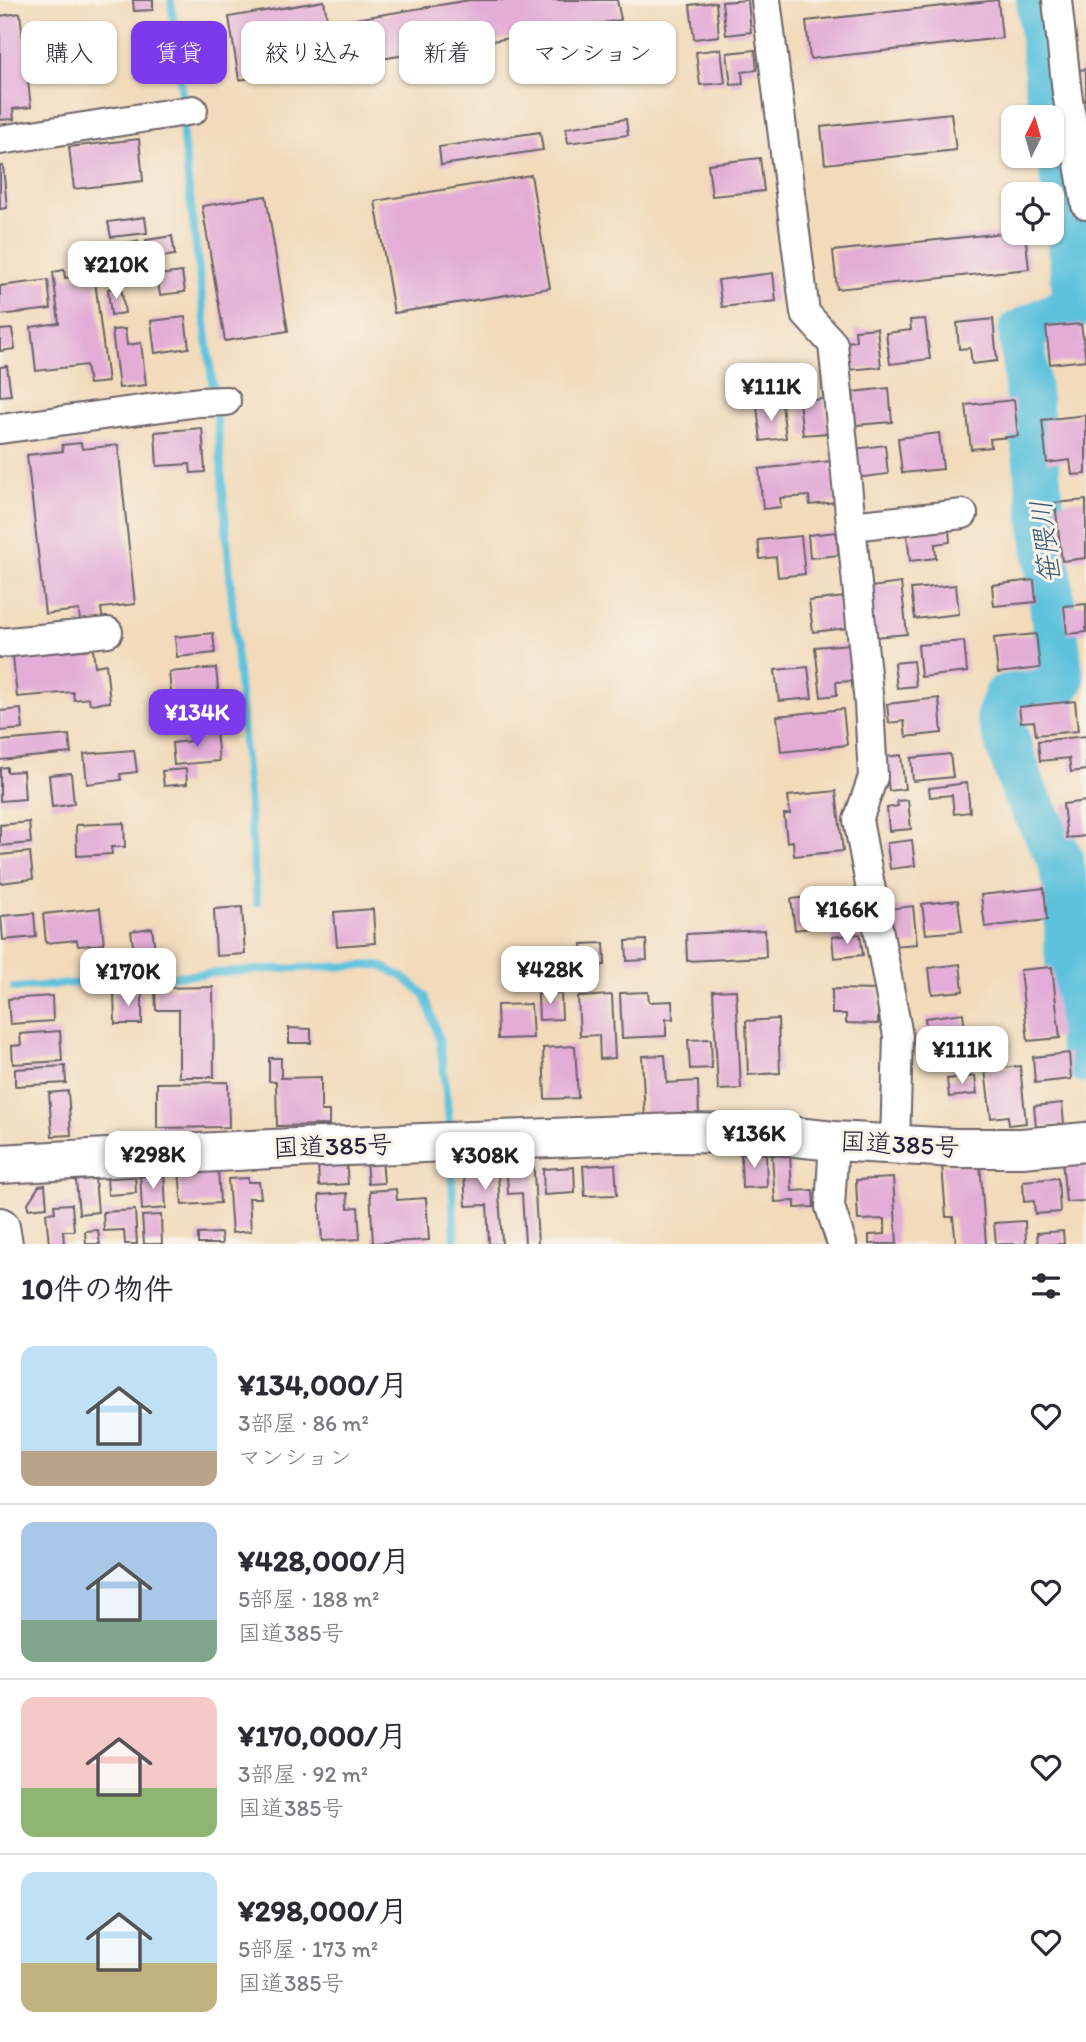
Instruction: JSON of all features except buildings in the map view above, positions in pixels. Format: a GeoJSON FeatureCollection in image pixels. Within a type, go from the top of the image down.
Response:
{"type":"FeatureCollection","features":[{"type":"Feature","properties":{"kind":"highway","name":"国道385号"},"geometry":{"type":"LineString","coordinates":[[0,1164],[271,1149],[678,1133],[767,1134],[955,1149],[1022,1148],[1086,1142]]}},
{"type":"Feature","properties":{"kind":"highway"},"geometry":{"type":"LineString","coordinates":[[0,1227],[3,1244]]}},
{"type":"Feature","properties":{"kind":"street"},"geometry":{"type":"LineString","coordinates":[[766,0],[805,313],[833,344],[869,704],[873,777],[858,820],[898,1036],[895,1145]]}},
{"type":"Feature","properties":{"kind":"street"},"geometry":{"type":"LineString","coordinates":[[1058,0],[1066,93],[1086,205]]}},
{"type":"Feature","properties":{"kind":"street"},"geometry":{"type":"LineString","coordinates":[[0,140],[180,112]]}},
{"type":"Feature","properties":{"kind":"street"},"geometry":{"type":"LineString","coordinates":[[0,429],[213,402]]}},
{"type":"Feature","properties":{"kind":"street"},"geometry":{"type":"LineString","coordinates":[[851,526],[963,514]]}},
{"type":"Feature","properties":{"kind":"street"},"geometry":{"type":"LineString","coordinates":[[0,643],[107,632]]}},
{"type":"Feature","properties":{"kind":"street"},"geometry":{"type":"LineString","coordinates":[[834,1141],[830,1207],[842,1244]]}},
{"type":"Feature","properties":{"kind":"waterway"},"geometry":{"type":"LineString","coordinates":[[171,0],[182,96],[183,139],[218,430],[257,903]]}},
{"type":"Feature","properties":{"kind":"waterway","name":"笹隈川"},"geometry":{"type":"LineString","coordinates":[[1039,0],[1048,89],[1067,201],[1076,305],[1021,332],[1061,681],[1055,690],[1006,697],[999,716],[1024,791],[1060,858],[1068,897],[1067,948],[1071,994],[1086,1060]]}},
{"type":"Feature","properties":{"kind":"waterway"},"geometry":{"type":"LineString","coordinates":[[14,988],[272,969],[379,965],[403,977],[425,995],[440,1042],[450,1128]]}},
{"type":"Feature","properties":{"kind":"waterway"},"geometry":{"type":"LineString","coordinates":[[451,1155],[455,1244]]}}]}
